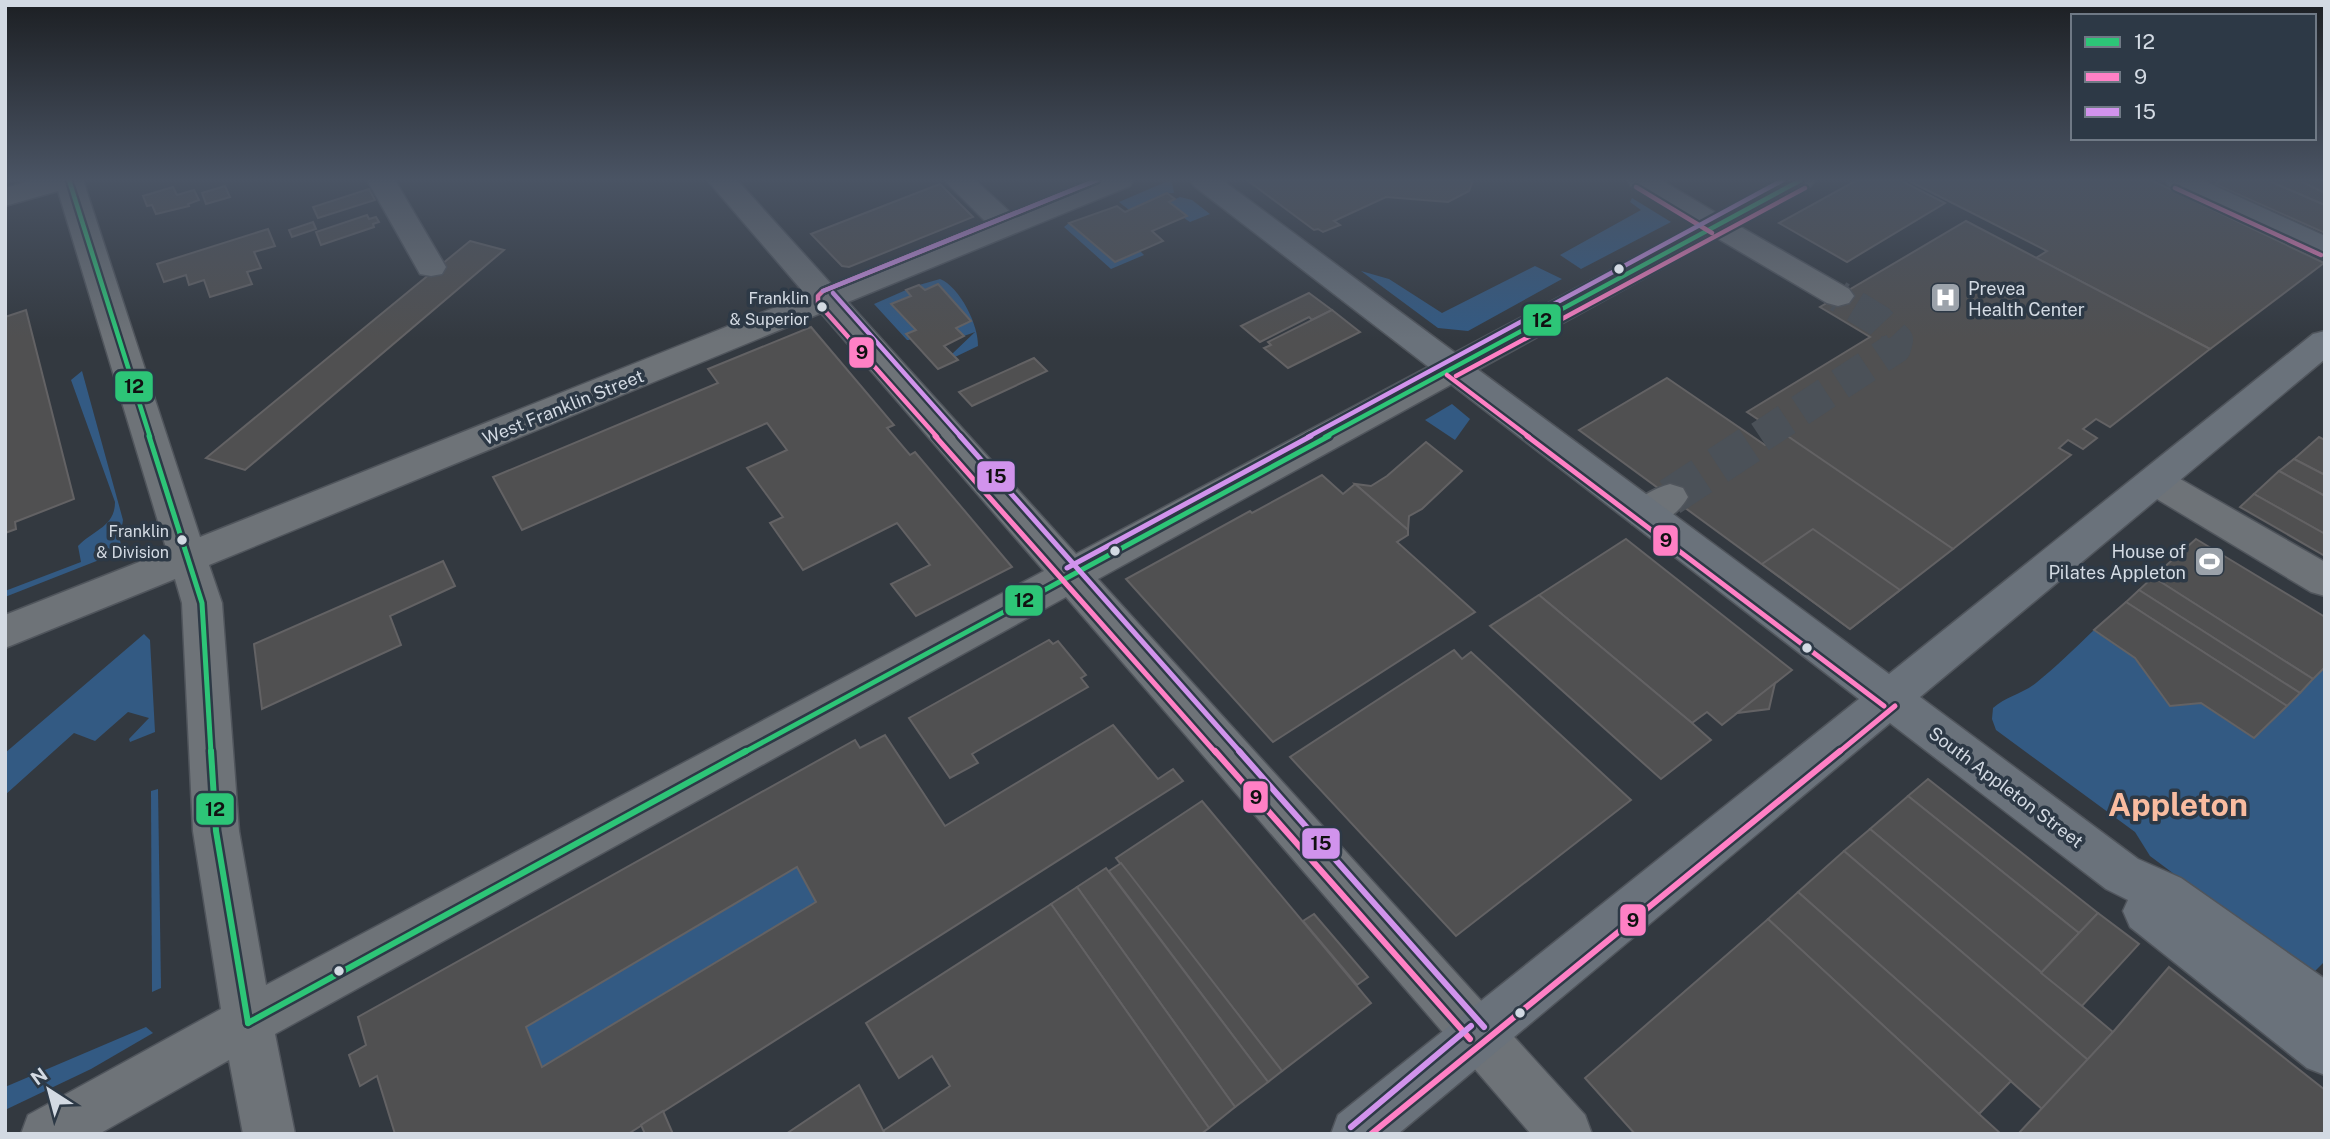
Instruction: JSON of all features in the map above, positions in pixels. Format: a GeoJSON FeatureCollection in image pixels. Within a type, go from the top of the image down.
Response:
{"type":"FeatureCollection","features":[{"type":"Feature","properties":{"kind":"main road","name":"South Appleton Street"},"geometry":{"type":"LineString","coordinates":[[1275,233],[1452,368],[1657,505],[1889,699],[2122,874],[2164,892],[2325,1009]]}},
{"type":"Feature","properties":{"kind":"main road"},"geometry":{"type":"LineString","coordinates":[[2295,233],[2325,247]]}},
{"type":"Feature","properties":{"kind":"main road"},"geometry":{"type":"LineString","coordinates":[[1357,1134],[2325,342]]}},
{"type":"Feature","properties":{"kind":"main road","name":"South Appleton Street"},"geometry":{"type":"LineString","coordinates":[[2122,874],[2145,910],[2325,1049]]}},
{"type":"Feature","properties":{"kind":"street"},"geometry":{"type":"LineString","coordinates":[[84,233],[202,603],[216,831],[269,1134]]}},
{"type":"Feature","properties":{"kind":"street"},"geometry":{"type":"LineString","coordinates":[[412,233],[431,267]]}},
{"type":"Feature","properties":{"kind":"street"},"geometry":{"type":"LineString","coordinates":[[768,233],[1566,1134]]}},
{"type":"Feature","properties":{"kind":"street","name":"West Franklin Street"},"geometry":{"type":"LineString","coordinates":[[5,632],[987,233]]}},
{"type":"Feature","properties":{"kind":"street"},"geometry":{"type":"LineString","coordinates":[[47,1134],[319,982],[1704,233]]}},
{"type":"Feature","properties":{"kind":"street"},"geometry":{"type":"LineString","coordinates":[[1729,233],[1838,296]]}},
{"type":"Feature","properties":{"kind":"street"},"geometry":{"type":"LineString","coordinates":[[2155,481],[2325,581]]}},
{"type":"Feature","properties":{"kind":"shaded area"},"geometry":{"type":"Polygon","coordinates":[[[1071,233],[1081,233],[1115,262],[1140,251],[1144,255],[1111,269],[1071,233]]]}},
{"type":"Feature","properties":{"kind":"shaded area"},"geometry":{"type":"Polygon","coordinates":[[[1599,233],[1650,233],[1581,269],[1560,255],[1599,233]]]}},
{"type":"Feature","properties":{"kind":"shaded area"},"geometry":{"type":"Polygon","coordinates":[[[1535,266],[1562,279],[1468,331],[1438,328],[1361,271],[1389,279],[1442,313],[1535,266]]]}},
{"type":"Feature","properties":{"kind":"shaded area"},"geometry":{"type":"Polygon","coordinates":[[[940,279],[961,298],[972,318],[977,338],[978,346],[955,357],[952,354],[975,332],[964,336],[956,328],[971,321],[938,284],[925,290],[919,285],[940,279]]]}},
{"type":"Feature","properties":{"kind":"shaded area"},"geometry":{"type":"Polygon","coordinates":[[[906,290],[911,296],[892,304],[916,330],[906,334],[910,340],[907,340],[874,304],[906,290]]]}},
{"type":"Feature","properties":{"kind":"shaded area"},"geometry":{"type":"Polygon","coordinates":[[[82,371],[123,520],[120,540],[122,551],[5,597],[5,591],[81,562],[78,546],[107,523],[114,510],[115,502],[71,380],[82,371]]]}},
{"type":"Feature","properties":{"kind":"shaded area"},"geometry":{"type":"Polygon","coordinates":[[[1452,404],[1470,419],[1455,440],[1425,420],[1452,404]]]}},
{"type":"Feature","properties":{"kind":"shaded area"},"geometry":{"type":"Polygon","coordinates":[[[2094,630],[2135,658],[2170,706],[2201,703],[2254,738],[2325,667],[2325,961],[2315,971],[2269,945],[2150,856],[2135,832],[1996,730],[1992,719],[1993,708],[2036,683],[2094,630]]]}},
{"type":"Feature","properties":{"kind":"shaded area"},"geometry":{"type":"Polygon","coordinates":[[[144,634],[150,640],[155,732],[130,742],[129,739],[149,718],[128,712],[95,741],[74,733],[5,795],[5,753],[144,634]]]}},
{"type":"Feature","properties":{"kind":"shaded area"},"geometry":{"type":"Polygon","coordinates":[[[158,789],[161,988],[152,992],[151,791],[158,789]]]}},
{"type":"Feature","properties":{"kind":"shaded area"},"geometry":{"type":"Polygon","coordinates":[[[797,867],[816,902],[542,1067],[526,1027],[797,867]]]}},
{"type":"Feature","properties":{"kind":"shaded area"},"geometry":{"type":"Polygon","coordinates":[[[146,1027],[153,1033],[91,1069],[5,1110],[5,1087],[146,1027]]]}},
{"type":"Feature","properties":{"kind":"building"},"geometry":{"type":"Polygon","coordinates":[[[255,233],[270,233],[275,246],[254,252],[261,268],[247,272],[252,284],[210,297],[204,280],[189,285],[186,275],[164,282],[157,264],[255,233]]]}},
{"type":"Feature","properties":{"kind":"building"},"geometry":{"type":"Polygon","coordinates":[[[316,233],[356,233],[321,245],[316,233]]]}},
{"type":"Feature","properties":{"kind":"building"},"geometry":{"type":"Polygon","coordinates":[[[933,233],[849,267],[842,266],[811,234],[933,233]]]}},
{"type":"Feature","properties":{"kind":"building"},"geometry":{"type":"Polygon","coordinates":[[[1081,233],[1154,233],[1163,241],[1115,262],[1081,233]]]}},
{"type":"Feature","properties":{"kind":"building"},"geometry":{"type":"Polygon","coordinates":[[[1797,233],[1895,233],[1847,262],[1797,233]]]}},
{"type":"Feature","properties":{"kind":"building"},"geometry":{"type":"Polygon","coordinates":[[[1945,233],[1989,233],[2210,349],[2110,427],[2096,419],[2083,429],[2097,438],[2083,449],[2068,440],[2059,448],[2071,455],[1953,549],[1747,412],[1870,337],[1820,307],[1945,233]]]}},
{"type":"Feature","properties":{"kind":"building"},"geometry":{"type":"Polygon","coordinates":[[[2012,233],[2262,233],[2324,263],[2210,349],[2036,258],[2047,251],[2012,233]]]}},
{"type":"Feature","properties":{"kind":"building"},"geometry":{"type":"Polygon","coordinates":[[[470,241],[504,250],[245,470],[206,458],[470,241]]]}},
{"type":"Feature","properties":{"kind":"building"},"geometry":{"type":"Polygon","coordinates":[[[938,284],[971,321],[956,328],[964,336],[944,346],[958,360],[938,369],[906,334],[916,330],[891,304],[911,296],[906,290],[919,285],[925,290],[938,284]]]}},
{"type":"Feature","properties":{"kind":"building"},"geometry":{"type":"Polygon","coordinates":[[[1309,293],[1332,310],[1312,320],[1309,317],[1260,342],[1241,326],[1309,293]]]}},
{"type":"Feature","properties":{"kind":"building"},"geometry":{"type":"Polygon","coordinates":[[[26,310],[74,499],[15,522],[16,529],[5,533],[5,317],[26,310]]]}},
{"type":"Feature","properties":{"kind":"building"},"geometry":{"type":"Polygon","coordinates":[[[1332,310],[1360,332],[1288,368],[1264,348],[1271,345],[1268,342],[1332,310]]]}},
{"type":"Feature","properties":{"kind":"building"},"geometry":{"type":"Polygon","coordinates":[[[811,327],[894,425],[887,428],[910,455],[915,452],[1012,567],[916,616],[891,584],[930,565],[897,523],[803,570],[770,523],[783,517],[747,468],[787,450],[767,423],[522,530],[493,477],[718,383],[708,369],[811,327]]]}},
{"type":"Feature","properties":{"kind":"building"},"geometry":{"type":"Polygon","coordinates":[[[1034,358],[1047,371],[972,406],[959,392],[1034,358]]]}},
{"type":"Feature","properties":{"kind":"building"},"geometry":{"type":"Polygon","coordinates":[[[1667,378],[1765,445],[1783,433],[1953,549],[1850,629],[1579,430],[1667,378]]]}},
{"type":"Feature","properties":{"kind":"building"},"geometry":{"type":"Polygon","coordinates":[[[2319,437],[2325,440],[2325,475],[2294,459],[2319,437]]]}},
{"type":"Feature","properties":{"kind":"building"},"geometry":{"type":"Polygon","coordinates":[[[1426,442],[1462,471],[1422,509],[1409,516],[1408,530],[1355,484],[1371,486],[1387,476],[1426,442]]]}},
{"type":"Feature","properties":{"kind":"building"},"geometry":{"type":"Polygon","coordinates":[[[2294,459],[2325,475],[2325,496],[2279,471],[2294,459]]]}},
{"type":"Feature","properties":{"kind":"building"},"geometry":{"type":"Polygon","coordinates":[[[2279,471],[2325,496],[2325,534],[2254,494],[2279,471]]]}},
{"type":"Feature","properties":{"kind":"building"},"geometry":{"type":"Polygon","coordinates":[[[1322,475],[1343,494],[1355,484],[1408,530],[1408,535],[1397,542],[1475,612],[1273,742],[1126,579],[1322,475]]]}},
{"type":"Feature","properties":{"kind":"building"},"geometry":{"type":"Polygon","coordinates":[[[2254,494],[2325,534],[2325,556],[2240,507],[2254,494]]]}},
{"type":"Feature","properties":{"kind":"building"},"geometry":{"type":"Polygon","coordinates":[[[1813,529],[1900,590],[1850,629],[1762,564],[1813,529]]]}},
{"type":"Feature","properties":{"kind":"building"},"geometry":{"type":"Polygon","coordinates":[[[1626,539],[1792,670],[1722,725],[1707,712],[1692,723],[1539,595],[1626,539]]]}},
{"type":"Feature","properties":{"kind":"building"},"geometry":{"type":"Polygon","coordinates":[[[2196,539],[2325,617],[2325,667],[2313,679],[2153,577],[2196,539]]]}},
{"type":"Feature","properties":{"kind":"building"},"geometry":{"type":"Polygon","coordinates":[[[443,561],[455,586],[390,616],[401,645],[262,709],[254,644],[443,561]]]}},
{"type":"Feature","properties":{"kind":"building"},"geometry":{"type":"Polygon","coordinates":[[[2153,577],[2313,679],[2300,693],[2139,590],[2153,577]]]}},
{"type":"Feature","properties":{"kind":"building"},"geometry":{"type":"Polygon","coordinates":[[[2139,590],[2300,693],[2287,706],[2126,602],[2139,590]]]}},
{"type":"Feature","properties":{"kind":"building"},"geometry":{"type":"Polygon","coordinates":[[[1539,595],[1711,740],[1661,779],[1490,626],[1539,595]]]}},
{"type":"Feature","properties":{"kind":"building"},"geometry":{"type":"Polygon","coordinates":[[[2126,602],[2287,706],[2254,738],[2201,703],[2170,706],[2135,658],[2094,630],[2126,602]]]}},
{"type":"Feature","properties":{"kind":"building"},"geometry":{"type":"Polygon","coordinates":[[[1049,640],[1053,644],[1058,641],[1086,675],[1081,678],[1088,687],[972,754],[978,763],[950,778],[909,718],[1049,640]]]}},
{"type":"Feature","properties":{"kind":"building"},"geometry":{"type":"Polygon","coordinates":[[[1454,650],[1462,659],[1471,652],[1631,800],[1456,936],[1290,757],[1454,650]]]}},
{"type":"Feature","properties":{"kind":"building"},"geometry":{"type":"Polygon","coordinates":[[[1775,683],[1769,709],[1737,713],[1775,683]]]}},
{"type":"Feature","properties":{"kind":"building"},"geometry":{"type":"Polygon","coordinates":[[[1113,725],[1158,779],[1173,769],[1183,781],[628,1134],[395,1134],[377,1076],[360,1086],[349,1055],[366,1045],[358,1017],[855,740],[860,748],[885,735],[945,826],[1113,725]],[[797,867],[526,1027],[542,1067],[816,902],[797,867]]]}},
{"type":"Feature","properties":{"kind":"building"},"geometry":{"type":"Polygon","coordinates":[[[1928,779],[2098,913],[2079,933],[1908,796],[1928,779]]]}},
{"type":"Feature","properties":{"kind":"building"},"geometry":{"type":"Polygon","coordinates":[[[1908,796],[2079,933],[2041,973],[1870,829],[1908,796]]]}},
{"type":"Feature","properties":{"kind":"building"},"geometry":{"type":"Polygon","coordinates":[[[1202,801],[1371,1003],[1282,1071],[1116,858],[1202,801]]]}},
{"type":"Feature","properties":{"kind":"building"},"geometry":{"type":"Polygon","coordinates":[[[1870,829],[2113,1032],[2088,1060],[1844,851],[1870,829]]]}},
{"type":"Feature","properties":{"kind":"building"},"geometry":{"type":"Polygon","coordinates":[[[1844,851],[2088,1060],[2042,1109],[1798,892],[1844,851]]]}},
{"type":"Feature","properties":{"kind":"building"},"geometry":{"type":"Polygon","coordinates":[[[1121,863],[1282,1071],[1268,1082],[1109,871],[1121,863]]]}},
{"type":"Feature","properties":{"kind":"building"},"geometry":{"type":"Polygon","coordinates":[[[1106,868],[1268,1082],[1235,1107],[1077,887],[1106,868]]]}},
{"type":"Feature","properties":{"kind":"building"},"geometry":{"type":"Polygon","coordinates":[[[1077,887],[1235,1107],[1209,1128],[1051,904],[1077,887]]]}},
{"type":"Feature","properties":{"kind":"building"},"geometry":{"type":"Polygon","coordinates":[[[1798,892],[2011,1081],[1979,1114],[1768,919],[1798,892]]]}},
{"type":"Feature","properties":{"kind":"building"},"geometry":{"type":"Polygon","coordinates":[[[1051,904],[1209,1128],[1201,1134],[885,1134],[883,1131],[950,1086],[932,1056],[899,1078],[866,1023],[1051,904]]]}},
{"type":"Feature","properties":{"kind":"building"},"geometry":{"type":"Polygon","coordinates":[[[2098,913],[2139,944],[2082,1006],[2041,973],[2098,913]]]}},
{"type":"Feature","properties":{"kind":"building"},"geometry":{"type":"Polygon","coordinates":[[[1314,914],[1368,977],[1357,985],[1303,921],[1314,914]]]}},
{"type":"Feature","properties":{"kind":"building"},"geometry":{"type":"Polygon","coordinates":[[[1768,919],[2001,1134],[1635,1134],[1585,1078],[1768,919]]]}},
{"type":"Feature","properties":{"kind":"building"},"geometry":{"type":"Polygon","coordinates":[[[2169,967],[2325,1090],[2325,1134],[2018,1134],[2169,967]]]}},
{"type":"Feature","properties":{"kind":"building"},"geometry":{"type":"Polygon","coordinates":[[[859,1085],[885,1134],[786,1134],[859,1085]]]}},
{"type":"Feature","properties":{"kind":"building"},"geometry":{"type":"Polygon","coordinates":[[[663,1111],[673,1134],[645,1134],[641,1125],[663,1111]]]}},
{"type":"Feature","properties":{"kind":"tunnel"},"geometry":{"type":"LineString","coordinates":[[1760,437],[1895,348],[1897,340],[1879,321],[1838,296]]}},
{"type":"Feature","properties":{"kind":"tunnel"},"geometry":{"type":"LineString","coordinates":[[1670,497],[1763,436]]}},
{"type":"Feature","properties":{"kind":"transit line","name":"12"},"geometry":{"type":"LineString","coordinates":[[86,233],[202,603],[216,831],[248,1023]]}},
{"type":"Feature","properties":{"kind":"transit line","name":"9"},"geometry":{"type":"LineString","coordinates":[[966,233],[823,291],[818,296],[818,303],[1470,1039]]}},
{"type":"Feature","properties":{"kind":"transit line","name":"15"},"geometry":{"type":"LineString","coordinates":[[823,291],[966,233]]}},
{"type":"Feature","properties":{"kind":"transit line","name":"15"},"geometry":{"type":"LineString","coordinates":[[1067,568],[1685,233]]}},
{"type":"Feature","properties":{"kind":"transit line","name":"12"},"geometry":{"type":"LineString","coordinates":[[248,1023],[319,982],[1703,233]]}},
{"type":"Feature","properties":{"kind":"transit line","name":"9"},"geometry":{"type":"LineString","coordinates":[[1456,376],[1721,233]]}},
{"type":"Feature","properties":{"kind":"transit line","name":"9"},"geometry":{"type":"LineString","coordinates":[[2273,233],[2321,255]]}},
{"type":"Feature","properties":{"kind":"transit line","name":"15"},"geometry":{"type":"LineString","coordinates":[[833,293],[1484,1027]]}},
{"type":"Feature","properties":{"kind":"transit line","name":"9"},"geometry":{"type":"LineString","coordinates":[[1447,375],[1884,706]]}},
{"type":"Feature","properties":{"kind":"transit line","name":"9"},"geometry":{"type":"LineString","coordinates":[[1371,1134],[1895,706]]}},
{"type":"Feature","properties":{"kind":"transit line","name":"15"},"geometry":{"type":"LineString","coordinates":[[1351,1127],[1471,1026]]}},
{"type":"Feature","properties":{"kind":"place","name":"Prevea Health Center"},"geometry":{"type":"Point","coordinates":[1945,298]}},
{"type":"Feature","properties":{"kind":"place","name":"Franklin & Superior"},"geometry":{"type":"Point","coordinates":[822,307]}},
{"type":"Feature","properties":{"kind":"place","name":"Franklin & Division"},"geometry":{"type":"Point","coordinates":[182,540]}},
{"type":"Feature","properties":{"kind":"place","name":"House of Pilates Appleton"},"geometry":{"type":"Point","coordinates":[2209,561]}},
{"type":"Feature","properties":{"kind":"district","name":"Appleton"},"geometry":{"type":"Point","coordinates":[2178,804]}}]}
